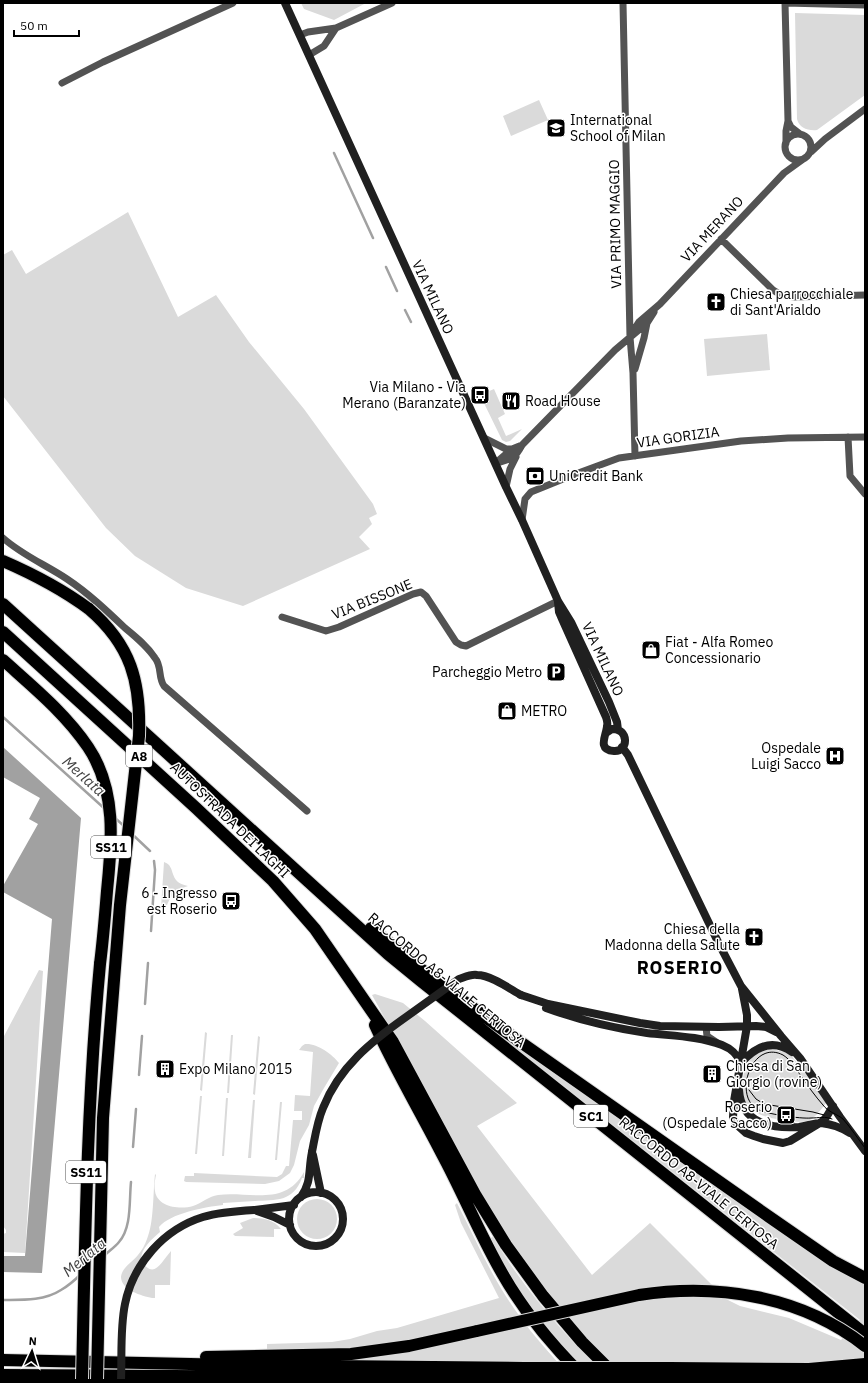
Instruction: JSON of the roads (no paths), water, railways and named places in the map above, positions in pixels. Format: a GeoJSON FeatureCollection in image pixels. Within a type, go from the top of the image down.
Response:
{"type":"FeatureCollection","features":[{"type":"Feature","properties":{"kind":"highway","name":"SS11"},"geometry":{"type":"LineString","coordinates":[[3,561],[51,584],[89,609],[106,625],[124,650],[135,678],[138,702],[139,736],[114,965],[103,1118],[97,1380]]}},
{"type":"Feature","properties":{"kind":"highway","name":"AUTOSTRADA DEI LAGHI"},"geometry":{"type":"LineString","coordinates":[[3,604],[330,901]]}},
{"type":"Feature","properties":{"kind":"highway","name":"AUTOSTRADA DEI LAGHI"},"geometry":{"type":"LineString","coordinates":[[3,632],[196,808],[273,881],[315,929],[363,999]]}},
{"type":"Feature","properties":{"kind":"highway","name":"SS11"},"geometry":{"type":"LineString","coordinates":[[3,660],[60,712],[88,747],[100,771],[107,792],[110,816],[112,840],[92,1056],[88,1117],[82,1380]]}},
{"type":"Feature","properties":{"kind":"highway"},"geometry":{"type":"LineString","coordinates":[[330,901],[377,932],[433,979],[768,1216],[833,1261],[865,1278]]}},
{"type":"Feature","properties":{"kind":"highway","name":"RACCORDO A8-VIALE CERTOSA"},"geometry":{"type":"LineString","coordinates":[[330,901],[388,954],[427,986],[860,1330]]}},
{"type":"Feature","properties":{"kind":"highway"},"geometry":{"type":"LineString","coordinates":[[363,999],[385,1046],[443,1155],[502,1274],[537,1325],[568,1362],[587,1380]]}},
{"type":"Feature","properties":{"kind":"highway"},"geometry":{"type":"LineString","coordinates":[[363,999],[393,1042],[476,1196],[506,1245],[543,1296],[565,1323],[602,1363],[621,1380]]}},
{"type":"Feature","properties":{"kind":"highway"},"geometry":{"type":"LineString","coordinates":[[67,1361],[351,1354],[409,1346],[639,1295],[658,1292],[699,1290],[739,1294],[793,1308],[841,1330],[865,1346]]}},
{"type":"Feature","properties":{"kind":"highway"},"geometry":{"type":"LineString","coordinates":[[3,1360],[524,1373]]}},
{"type":"Feature","properties":{"kind":"highway"},"geometry":{"type":"LineString","coordinates":[[670,1374],[809,1369],[865,1364]]}},
{"type":"Feature","properties":{"kind":"highway"},"geometry":{"type":"LineString","coordinates":[[3,1374],[670,1374],[807,1380],[865,1374]]}},
{"type":"Feature","properties":{"kind":"main road","name":"VIA MILANO"},"geometry":{"type":"LineString","coordinates":[[285,3],[558,601],[571,622],[606,696],[617,722],[618,730]]}},
{"type":"Feature","properties":{"kind":"main road","name":"VIA MILANO"},"geometry":{"type":"LineString","coordinates":[[558,601],[560,616],[606,717],[606,733]]}},
{"type":"Feature","properties":{"kind":"main road"},"geometry":{"type":"LineString","coordinates":[[612,729],[618,730],[625,737],[625,743],[616,751],[607,749],[603,742],[604,736],[612,729]]}},
{"type":"Feature","properties":{"kind":"main road"},"geometry":{"type":"LineString","coordinates":[[622,747],[628,754],[682,870],[741,986],[800,1058],[865,1151]]}},
{"type":"Feature","properties":{"kind":"main road"},"geometry":{"type":"LineString","coordinates":[[301,1197],[311,1193],[321,1193],[331,1196],[336,1201],[343,1214],[343,1221],[342,1228],[335,1239],[322,1246],[308,1245],[296,1237],[290,1225],[290,1214],[294,1205],[307,1189],[312,1152],[318,1124],[323,1107],[332,1089],[341,1074],[377,1038],[459,979],[470,975],[487,977],[546,1008],[586,1021],[648,1033],[686,1037],[723,1046],[732,1050],[737,1055],[741,1063]]}},
{"type":"Feature","properties":{"kind":"main road"},"geometry":{"type":"LineString","coordinates":[[741,986],[747,1015],[747,1026],[739,1079],[735,1094],[733,1117],[736,1124],[746,1133],[774,1142],[787,1142],[820,1123],[827,1116],[833,1106]]}},
{"type":"Feature","properties":{"kind":"main road"},"geometry":{"type":"LineString","coordinates":[[521,995],[548,1004],[640,1023],[660,1026],[766,1027],[781,1036]]}},
{"type":"Feature","properties":{"kind":"main road"},"geometry":{"type":"LineString","coordinates":[[741,1063],[756,1049],[769,1046],[786,1048],[800,1058]]}},
{"type":"Feature","properties":{"kind":"main road"},"geometry":{"type":"LineString","coordinates":[[739,1079],[741,1103],[743,1108],[753,1118],[765,1123],[789,1127],[820,1123],[840,1127],[854,1136]]}},
{"type":"Feature","properties":{"kind":"main road"},"geometry":{"type":"LineString","coordinates":[[312,1152],[321,1193]]}},
{"type":"Feature","properties":{"kind":"main road"},"geometry":{"type":"LineString","coordinates":[[122,1380],[123,1319],[125,1304],[130,1287],[136,1273],[146,1258],[166,1237],[182,1226],[203,1217],[229,1212],[294,1205]]}},
{"type":"Feature","properties":{"kind":"main road"},"geometry":{"type":"LineString","coordinates":[[255,1210],[290,1225]]}},
{"type":"Feature","properties":{"kind":"street"},"geometry":{"type":"LineString","coordinates":[[62,83],[103,62],[233,3]]}},
{"type":"Feature","properties":{"kind":"street"},"geometry":{"type":"LineString","coordinates":[[300,35],[308,32],[336,28],[392,3]]}},
{"type":"Feature","properties":{"kind":"street","name":"VIA PRIMO MAGGIO"},"geometry":{"type":"LineString","coordinates":[[622,3],[630,337],[633,373],[635,456]]}},
{"type":"Feature","properties":{"kind":"street"},"geometry":{"type":"LineString","coordinates":[[784,173],[788,164],[788,155],[786,152],[786,131],[788,121],[785,3],[865,5]]}},
{"type":"Feature","properties":{"kind":"street"},"geometry":{"type":"LineString","coordinates":[[309,54],[324,46],[336,28]]}},
{"type":"Feature","properties":{"kind":"street"},"geometry":{"type":"LineString","coordinates":[[788,155],[795,160],[802,160],[807,157],[810,152],[865,108]]}},
{"type":"Feature","properties":{"kind":"street"},"geometry":{"type":"LineString","coordinates":[[788,121],[791,127],[800,134],[807,138],[816,140],[820,140],[840,127]]}},
{"type":"Feature","properties":{"kind":"street"},"geometry":{"type":"LineString","coordinates":[[786,143],[792,136],[800,134]]}},
{"type":"Feature","properties":{"kind":"street"},"geometry":{"type":"LineString","coordinates":[[807,138],[811,145],[810,152]]}},
{"type":"Feature","properties":{"kind":"street","name":"VIA MERANO"},"geometry":{"type":"LineString","coordinates":[[660,304],[784,173],[802,160]]}},
{"type":"Feature","properties":{"kind":"street"},"geometry":{"type":"LineString","coordinates":[[721,239],[773,290],[781,295],[794,297],[865,295]]}},
{"type":"Feature","properties":{"kind":"street"},"geometry":{"type":"LineString","coordinates":[[630,337],[640,322],[660,304]]}},
{"type":"Feature","properties":{"kind":"street"},"geometry":{"type":"LineString","coordinates":[[506,487],[510,469],[522,445],[630,337],[647,323],[660,304]]}},
{"type":"Feature","properties":{"kind":"street","name":"VIA PRIMO MAGGIO"},"geometry":{"type":"LineString","coordinates":[[633,373],[647,323]]}},
{"type":"Feature","properties":{"kind":"street"},"geometry":{"type":"LineString","coordinates":[[848,437],[850,476],[865,494]]}},
{"type":"Feature","properties":{"kind":"street","name":"VIA GORIZIA"},"geometry":{"type":"LineString","coordinates":[[522,520],[525,499],[531,492],[619,458],[741,441],[788,438],[865,437]]}},
{"type":"Feature","properties":{"kind":"street"},"geometry":{"type":"LineString","coordinates":[[484,438],[506,449],[522,445]]}},
{"type":"Feature","properties":{"kind":"street"},"geometry":{"type":"LineString","coordinates":[[496,463],[512,448]]}},
{"type":"Feature","properties":{"kind":"street"},"geometry":{"type":"LineString","coordinates":[[496,463],[516,456]]}},
{"type":"Feature","properties":{"kind":"street"},"geometry":{"type":"LineString","coordinates":[[3,538],[15,548],[68,579],[88,593],[146,647],[156,659],[160,678],[164,686],[307,811]]}},
{"type":"Feature","properties":{"kind":"street","name":"VIA BISSONE"},"geometry":{"type":"LineString","coordinates":[[282,617],[326,631],[339,627],[412,594],[420,592],[426,596],[456,642],[466,646],[558,601]]}},
{"type":"Feature","properties":{"kind":"street"},"geometry":{"type":"LineString","coordinates":[[706,1027],[708,1036],[723,1046]]}},
{"type":"Feature","properties":{"kind":"street"},"geometry":{"type":"LineString","coordinates":[[854,1136],[865,1142]]}},
{"type":"Feature","properties":{"kind":"waterway"},"geometry":{"type":"LineString","coordinates":[[334,153],[373,238]]}},
{"type":"Feature","properties":{"kind":"waterway"},"geometry":{"type":"LineString","coordinates":[[386,267],[397,291]]}},
{"type":"Feature","properties":{"kind":"waterway"},"geometry":{"type":"LineString","coordinates":[[405,310],[411,322]]}},
{"type":"Feature","properties":{"kind":"waterway","name":"Merlata"},"geometry":{"type":"LineString","coordinates":[[3,717],[105,809]]}},
{"type":"Feature","properties":{"kind":"waterway","name":"Merlata"},"geometry":{"type":"LineString","coordinates":[[115,818],[124,826]]}},
{"type":"Feature","properties":{"kind":"waterway","name":"Merlata"},"geometry":{"type":"LineString","coordinates":[[132,834],[150,851]]}},
{"type":"Feature","properties":{"kind":"waterway","name":"Merlata"},"geometry":{"type":"LineString","coordinates":[[151,931],[155,870],[154,861]]}},
{"type":"Feature","properties":{"kind":"waterway","name":"Merlata"},"geometry":{"type":"LineString","coordinates":[[145,1004],[148,963]]}},
{"type":"Feature","properties":{"kind":"waterway","name":"Merlata"},"geometry":{"type":"LineString","coordinates":[[139,1075],[142,1036]]}},
{"type":"Feature","properties":{"kind":"waterway","name":"Merlata"},"geometry":{"type":"LineString","coordinates":[[133,1147],[136,1109]]}},
{"type":"Feature","properties":{"kind":"waterway","name":"Merlata"},"geometry":{"type":"LineString","coordinates":[[105,1255],[116,1246],[126,1229],[129,1214],[131,1182]]}},
{"type":"Feature","properties":{"kind":"waterway","name":"Merlata"},"geometry":{"type":"LineString","coordinates":[[3,1300],[33,1299],[48,1296],[64,1288],[81,1274]]}},
{"type":"Feature","properties":{"kind":"tram line"},"geometry":{"type":"LineString","coordinates":[[832,1119],[824,1117],[792,1117],[767,1113],[757,1109],[750,1102],[747,1092],[749,1071],[755,1061],[762,1055],[772,1052],[786,1057],[825,1107],[843,1119],[865,1148]]}},
{"type":"Feature","properties":{"kind":"tram line"},"geometry":{"type":"LineString","coordinates":[[749,1090],[756,1099],[764,1104],[824,1115]]}},
{"type":"Feature","properties":{"kind":"place","name":"International School of Milan"},"geometry":{"type":"Point","coordinates":[556,128]}},
{"type":"Feature","properties":{"kind":"place","name":"Chiesa parrocchiale di Sant'Arialdo"},"geometry":{"type":"Point","coordinates":[716,302]}},
{"type":"Feature","properties":{"kind":"place","name":"Via Milano - Via Merano (Baranzate)"},"geometry":{"type":"Point","coordinates":[480,395]}},
{"type":"Feature","properties":{"kind":"place","name":"Road House"},"geometry":{"type":"Point","coordinates":[511,401]}},
{"type":"Feature","properties":{"kind":"place","name":"UniCredit Bank"},"geometry":{"type":"Point","coordinates":[535,476]}},
{"type":"Feature","properties":{"kind":"place","name":"Fiat - Alfa Romeo Concessionario"},"geometry":{"type":"Point","coordinates":[651,650]}},
{"type":"Feature","properties":{"kind":"place","name":"Parcheggio Metro"},"geometry":{"type":"Point","coordinates":[556,672]}},
{"type":"Feature","properties":{"kind":"place","name":"METRO"},"geometry":{"type":"Point","coordinates":[507,711]}},
{"type":"Feature","properties":{"kind":"place","name":"Ospedale Luigi Sacco"},"geometry":{"type":"Point","coordinates":[835,756]}},
{"type":"Feature","properties":{"kind":"place","name":"6 - Ingresso est Roserio"},"geometry":{"type":"Point","coordinates":[231,901]}},
{"type":"Feature","properties":{"kind":"place","name":"Chiesa della Madonna della Salute"},"geometry":{"type":"Point","coordinates":[754,937]}},
{"type":"Feature","properties":{"kind":"place","name":"Expo Milano 2015"},"geometry":{"type":"Point","coordinates":[165,1069]}},
{"type":"Feature","properties":{"kind":"place","name":"Chiesa di San Giorgio (rovine)"},"geometry":{"type":"Point","coordinates":[712,1074]}},
{"type":"Feature","properties":{"kind":"place","name":"Roserio (Ospedale Sacco)"},"geometry":{"type":"Point","coordinates":[786,1115]}},
{"type":"Feature","properties":{"kind":"district","name":"ROSERIO"},"geometry":{"type":"Point","coordinates":[680,967]}}]}
